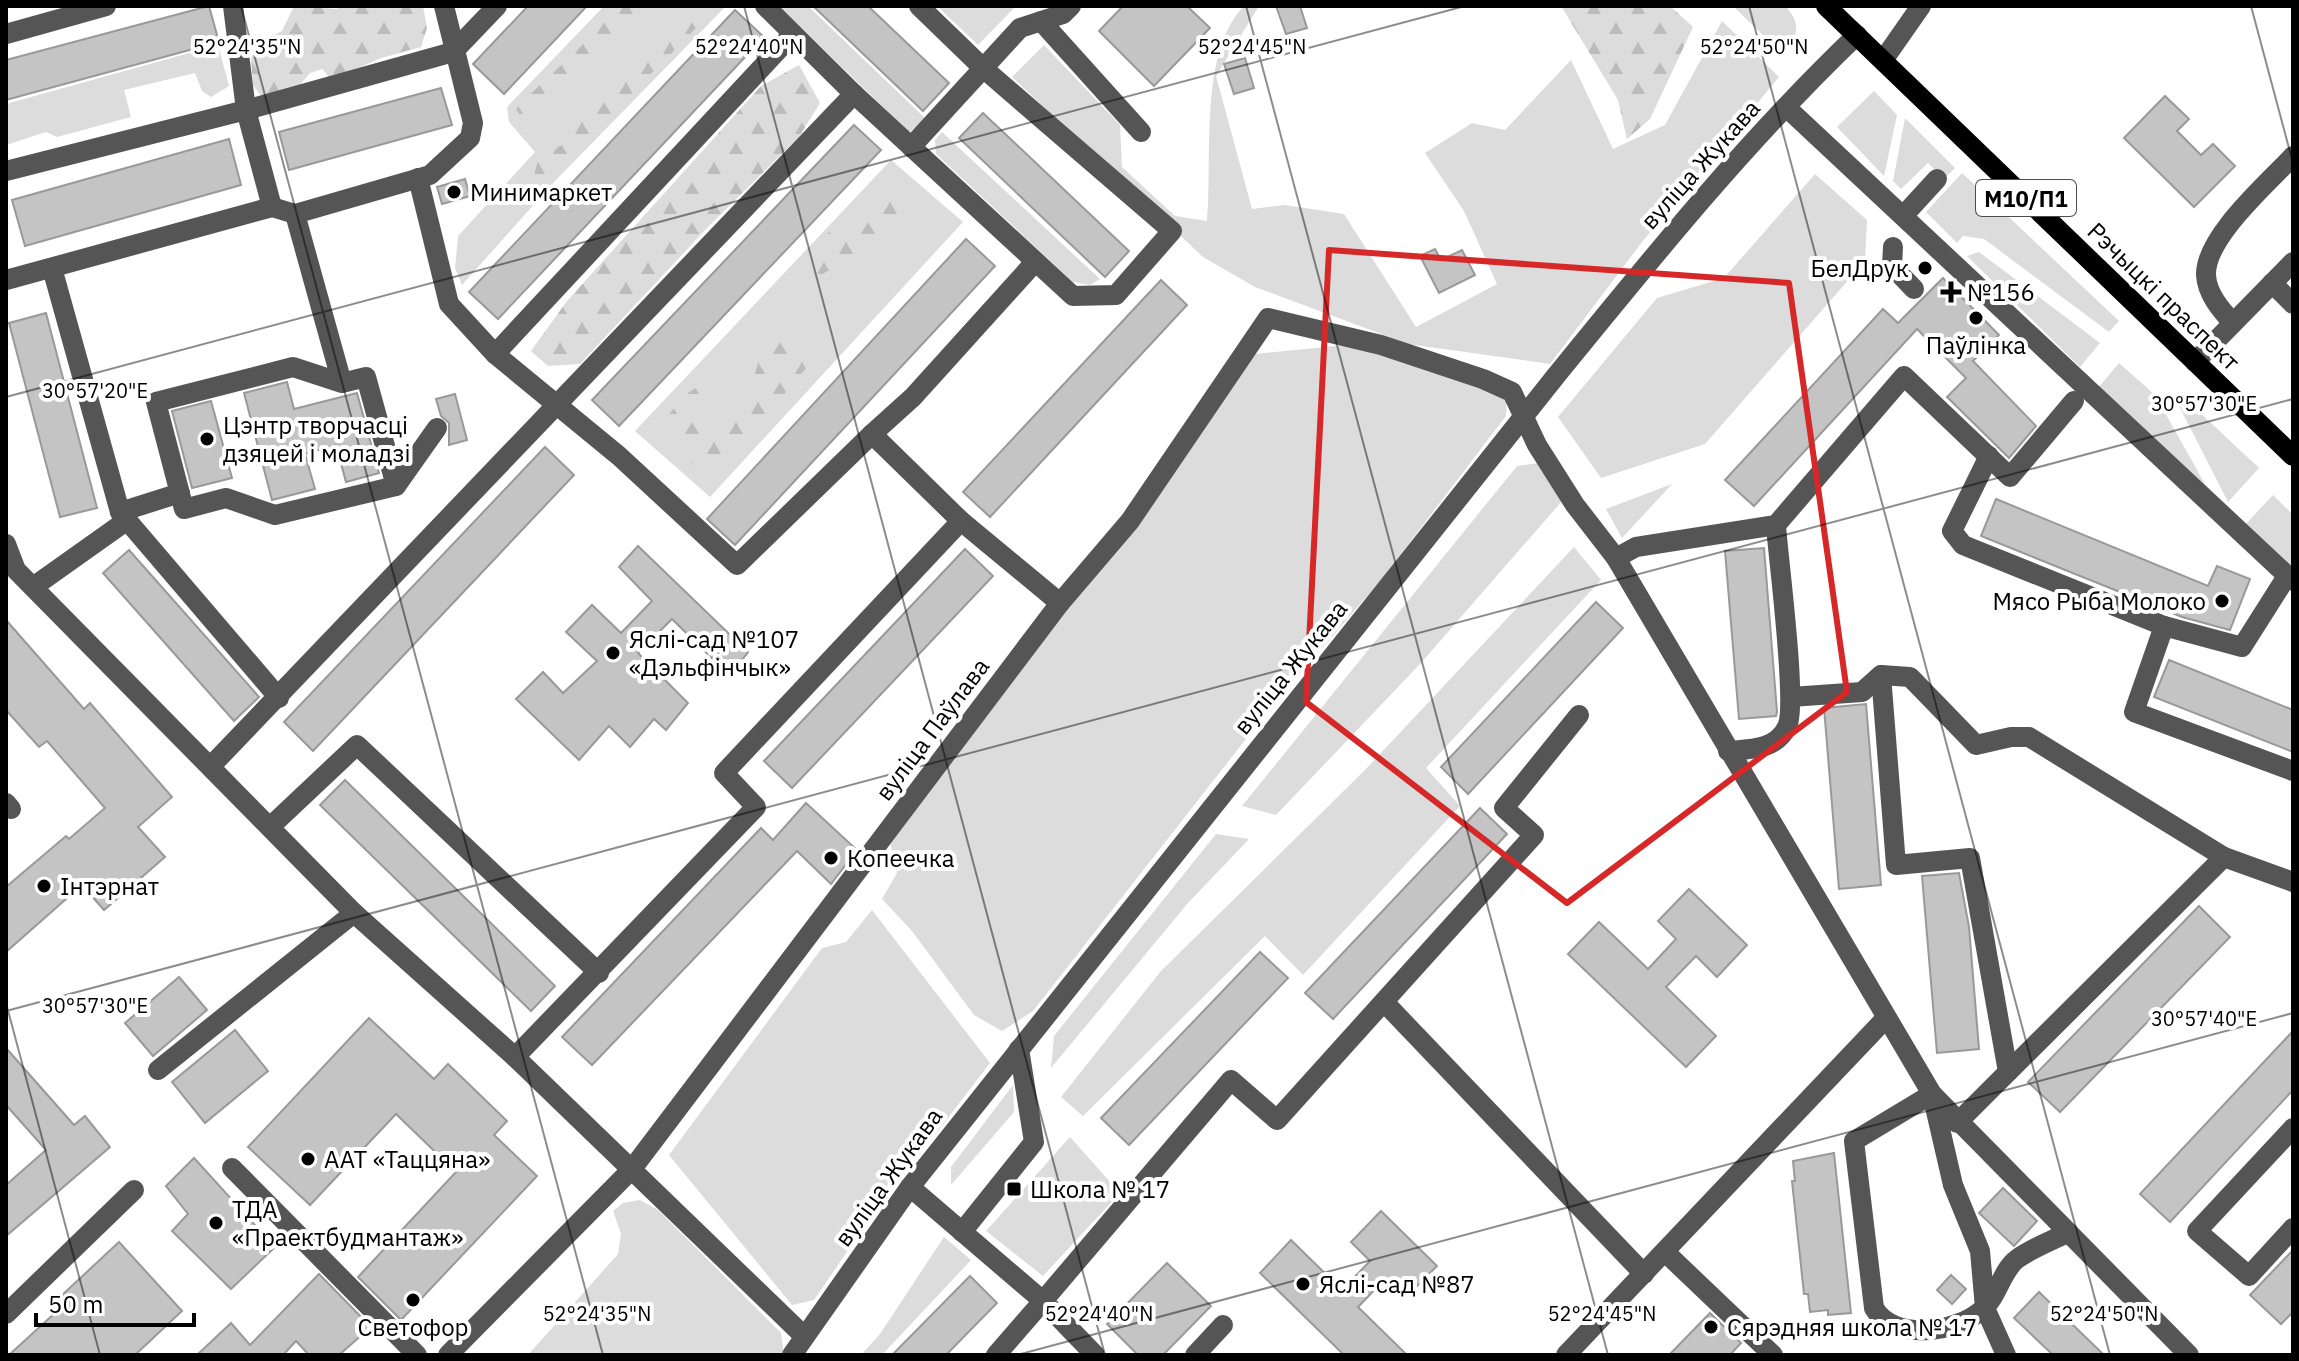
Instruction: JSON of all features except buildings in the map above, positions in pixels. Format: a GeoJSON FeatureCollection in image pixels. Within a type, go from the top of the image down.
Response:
{"type":"FeatureCollection","features":[{"type":"Feature","properties":{"kind":"main road","name":"Рэчыцкі праспект"},"geometry":{"type":"LineString","coordinates":[[1826,6],[2293,456]]}},
{"type":"Feature","properties":{"kind":"street"},"geometry":{"type":"LineString","coordinates":[[6,34],[106,6]]}},
{"type":"Feature","properties":{"kind":"street"},"geometry":{"type":"LineString","coordinates":[[233,6],[246,110],[272,207]]}},
{"type":"Feature","properties":{"kind":"street"},"geometry":{"type":"LineString","coordinates":[[6,279],[272,207],[295,214],[430,175],[470,138],[473,123],[444,6]]}},
{"type":"Feature","properties":{"kind":"street"},"geometry":{"type":"LineString","coordinates":[[6,171],[246,110],[453,52],[497,6]]}},
{"type":"Feature","properties":{"kind":"street"},"geometry":{"type":"LineString","coordinates":[[765,6],[854,94],[1073,296],[1116,295],[1172,231],[983,68],[919,6]]}},
{"type":"Feature","properties":{"kind":"street"},"geometry":{"type":"LineString","coordinates":[[911,147],[1020,28],[1063,14],[1071,6]]}},
{"type":"Feature","properties":{"kind":"street"},"geometry":{"type":"LineString","coordinates":[[1884,59],[1921,6]]}},
{"type":"Feature","properties":{"kind":"street"},"geometry":{"type":"LineString","coordinates":[[1041,21],[1141,132]]}},
{"type":"Feature","properties":{"kind":"street"},"geometry":{"type":"LineString","coordinates":[[495,354],[793,34]]}},
{"type":"Feature","properties":{"kind":"street","name":"вуліца Жукава"},"geometry":{"type":"LineString","coordinates":[[792,1355],[910,1187],[1652,257],[1786,107],[1857,35]]}},
{"type":"Feature","properties":{"kind":"street"},"geometry":{"type":"LineString","coordinates":[[211,766],[854,94]]}},
{"type":"Feature","properties":{"kind":"street"},"geometry":{"type":"LineString","coordinates":[[1786,107],[2290,578],[2242,647],[2164,626],[1963,545],[1952,531],[1989,456]]}},
{"type":"Feature","properties":{"kind":"street"},"geometry":{"type":"LineString","coordinates":[[2233,323],[2216,305],[2206,274],[2214,244],[2293,156]]}},
{"type":"Feature","properties":{"kind":"street"},"geometry":{"type":"LineString","coordinates":[[418,178],[449,304],[495,354],[737,565],[913,397],[1035,262]]}},
{"type":"Feature","properties":{"kind":"street"},"geometry":{"type":"LineString","coordinates":[[1904,215],[1937,179]]}},
{"type":"Feature","properties":{"kind":"street"},"geometry":{"type":"LineString","coordinates":[[295,214],[342,383]]}},
{"type":"Feature","properties":{"kind":"street"},"geometry":{"type":"LineString","coordinates":[[1893,247],[1892,266],[1914,289]]}},
{"type":"Feature","properties":{"kind":"street"},"geometry":{"type":"LineString","coordinates":[[2195,362],[2293,262]]}},
{"type":"Feature","properties":{"kind":"street"},"geometry":{"type":"LineString","coordinates":[[52,268],[123,517],[279,698]]}},
{"type":"Feature","properties":{"kind":"street"},"geometry":{"type":"LineString","coordinates":[[2272,283],[2293,304]]}},
{"type":"Feature","properties":{"kind":"street","name":"вуліца Паўлава"},"geometry":{"type":"LineString","coordinates":[[452,1351],[632,1169],[1060,603],[1130,521],[1268,318],[1381,345],[1483,379],[1512,392],[1525,417]]}},
{"type":"Feature","properties":{"kind":"street"},"geometry":{"type":"LineString","coordinates":[[396,486],[366,377],[342,383],[293,367],[156,402],[184,509],[226,498],[275,515],[396,486],[437,428]]}},
{"type":"Feature","properties":{"kind":"street"},"geometry":{"type":"LineString","coordinates":[[1616,558],[1636,547],[1776,525],[1904,376],[2010,477],[2074,401]]}},
{"type":"Feature","properties":{"kind":"street"},"geometry":{"type":"LineString","coordinates":[[1525,417],[1575,505],[1616,558],[1932,1094],[1957,1123],[2189,1355]]}},
{"type":"Feature","properties":{"kind":"street"},"geometry":{"type":"LineString","coordinates":[[872,434],[961,521],[1060,603]]}},
{"type":"Feature","properties":{"kind":"street"},"geometry":{"type":"LineString","coordinates":[[33,587],[123,517],[180,493]]}},
{"type":"Feature","properties":{"kind":"street"},"geometry":{"type":"LineString","coordinates":[[515,1057],[756,807],[724,773],[961,521]]}},
{"type":"Feature","properties":{"kind":"street"},"geometry":{"type":"LineString","coordinates":[[1728,751],[1766,747],[1787,727],[1791,697],[1776,525]]}},
{"type":"Feature","properties":{"kind":"street"},"geometry":{"type":"LineString","coordinates":[[6,544],[11,572],[33,587],[354,913],[515,1057],[804,1336]]}},
{"type":"Feature","properties":{"kind":"street"},"geometry":{"type":"LineString","coordinates":[[2164,626],[2134,712],[2293,771]]}},
{"type":"Feature","properties":{"kind":"street"},"geometry":{"type":"LineString","coordinates":[[1791,697],[1862,692],[1881,675],[1910,677],[1976,745],[2011,737],[2029,737],[2224,857],[2293,882]]}},
{"type":"Feature","properties":{"kind":"street"},"geometry":{"type":"LineString","coordinates":[[1881,675],[1896,865],[1970,858],[2008,1072]]}},
{"type":"Feature","properties":{"kind":"street"},"geometry":{"type":"LineString","coordinates":[[996,1355],[1231,1080],[1277,1120],[1385,1003],[1534,835],[1504,808],[1579,715]]}},
{"type":"Feature","properties":{"kind":"street"},"geometry":{"type":"LineString","coordinates":[[271,826],[357,745],[599,973]]}},
{"type":"Feature","properties":{"kind":"street"},"geometry":{"type":"LineString","coordinates":[[1957,1123],[2224,857]]}},
{"type":"Feature","properties":{"kind":"street"},"geometry":{"type":"LineString","coordinates":[[158,1070],[354,913]]}},
{"type":"Feature","properties":{"kind":"street"},"geometry":{"type":"LineString","coordinates":[[1385,1003],[1644,1274]]}},
{"type":"Feature","properties":{"kind":"street"},"geometry":{"type":"LineString","coordinates":[[1566,1355],[1886,1018]]}},
{"type":"Feature","properties":{"kind":"street"},"geometry":{"type":"LineString","coordinates":[[962,1232],[1034,1142],[1019,1049]]}},
{"type":"Feature","properties":{"kind":"street"},"geometry":{"type":"LineString","coordinates":[[1932,1094],[1953,1185],[1980,1251],[1985,1308],[2006,1355]]}},
{"type":"Feature","properties":{"kind":"street"},"geometry":{"type":"LineString","coordinates":[[1932,1094],[1854,1141],[1874,1308],[1880,1320],[1894,1329],[1963,1323],[1985,1308],[2015,1260],[2067,1233]]}},
{"type":"Feature","properties":{"kind":"street"},"geometry":{"type":"LineString","coordinates":[[2293,1128],[2197,1231],[2249,1276],[2293,1228]]}},
{"type":"Feature","properties":{"kind":"street"},"geometry":{"type":"LineString","coordinates":[[232,1168],[417,1355]]}},
{"type":"Feature","properties":{"kind":"street"},"geometry":{"type":"LineString","coordinates":[[910,1187],[1043,1301],[1095,1355]]}},
{"type":"Feature","properties":{"kind":"street"},"geometry":{"type":"LineString","coordinates":[[6,1314],[134,1190]]}},
{"type":"Feature","properties":{"kind":"street"},"geometry":{"type":"LineString","coordinates":[[1665,1252],[1773,1355]]}},
{"type":"Feature","properties":{"kind":"street"},"geometry":{"type":"LineString","coordinates":[[1195,1355],[1223,1325]]}},
{"type":"Feature","properties":{"kind":"highlighted area"},"geometry":{"type":"Polygon","coordinates":[[[1329,250],[1789,283],[1847,692],[1567,903],[1306,702],[1329,250]]]}},
{"type":"Feature","properties":{"kind":"green space"},"geometry":{"type":"Polygon","coordinates":[[[294,6],[337,9],[341,6],[423,6],[427,28],[421,47],[381,58],[332,80],[322,69],[310,73],[299,86],[261,96],[253,85],[251,58],[260,42],[282,31],[294,6]]]}},
{"type":"Feature","properties":{"kind":"green space"},"geometry":{"type":"Polygon","coordinates":[[[604,6],[726,6],[555,181],[462,285],[455,268],[458,236],[535,152],[509,122],[507,107],[604,6]]]}},
{"type":"Feature","properties":{"kind":"green space"},"geometry":{"type":"Polygon","coordinates":[[[618,6],[654,6],[636,24],[594,52],[580,79],[552,111],[526,125],[516,109],[618,6]]]}},
{"type":"Feature","properties":{"kind":"green space"},"geometry":{"type":"Polygon","coordinates":[[[682,6],[705,6],[699,25],[553,173],[530,191],[539,156],[562,145],[616,81],[653,59],[683,12],[682,6]]]}},
{"type":"Feature","properties":{"kind":"green space"},"geometry":{"type":"Polygon","coordinates":[[[779,6],[808,6],[927,120],[909,132],[779,6]]]}},
{"type":"Feature","properties":{"kind":"green space"},"geometry":{"type":"Polygon","coordinates":[[[937,6],[1016,6],[978,45],[937,6]]]}},
{"type":"Feature","properties":{"kind":"green space"},"geometry":{"type":"Polygon","coordinates":[[[1244,6],[1259,6],[1216,76],[1252,209],[1285,205],[1344,214],[1416,327],[1497,284],[1464,211],[1425,153],[1472,123],[1505,130],[1571,60],[1613,149],[1665,125],[1722,21],[1779,77],[1642,242],[1550,364],[1408,344],[1255,287],[1203,257],[1012,77],[1044,45],[1120,125],[1122,167],[1175,216],[1207,221],[1210,108],[1214,78],[1229,26],[1244,6]]]}},
{"type":"Feature","properties":{"kind":"green space"},"geometry":{"type":"Polygon","coordinates":[[[1561,6],[1670,6],[1693,27],[1650,119],[1627,139],[1618,100],[1561,6]]]}},
{"type":"Feature","properties":{"kind":"green space"},"geometry":{"type":"Polygon","coordinates":[[[1733,6],[1785,6],[1794,18],[1796,30],[1792,43],[1783,55],[1733,6]]]}},
{"type":"Feature","properties":{"kind":"green space"},"geometry":{"type":"Polygon","coordinates":[[[218,45],[229,86],[211,97],[202,91],[195,73],[124,90],[131,117],[57,137],[46,132],[6,145],[6,104],[218,45]]]}},
{"type":"Feature","properties":{"kind":"green space"},"geometry":{"type":"Polygon","coordinates":[[[799,65],[820,103],[799,137],[707,228],[580,364],[548,366],[531,351],[567,301],[761,86],[799,65]]]}},
{"type":"Feature","properties":{"kind":"green space"},"geometry":{"type":"Polygon","coordinates":[[[1874,91],[1897,115],[1884,176],[1837,127],[1874,91]]]}},
{"type":"Feature","properties":{"kind":"green space"},"geometry":{"type":"Polygon","coordinates":[[[1905,118],[1955,168],[1944,179],[1928,163],[1901,189],[1893,181],[1905,118]]]}},
{"type":"Feature","properties":{"kind":"green space"},"geometry":{"type":"Polygon","coordinates":[[[942,132],[1100,279],[1090,285],[1073,282],[936,154],[935,140],[942,132]]]}},
{"type":"Feature","properties":{"kind":"green space"},"geometry":{"type":"Polygon","coordinates":[[[891,160],[963,222],[710,497],[635,431],[891,160]]]}},
{"type":"Feature","properties":{"kind":"green space"},"geometry":{"type":"Polygon","coordinates":[[[1962,173],[2119,321],[2109,332],[1984,239],[1963,236],[1957,243],[1926,212],[1962,173]]]}},
{"type":"Feature","properties":{"kind":"green space"},"geometry":{"type":"Polygon","coordinates":[[[1815,174],[1867,220],[1865,261],[1705,444],[1601,478],[1558,417],[1657,298],[1724,278],[1815,174]]]}},
{"type":"Feature","properties":{"kind":"green space"},"geometry":{"type":"Polygon","coordinates":[[[889,191],[907,194],[917,218],[897,219],[853,256],[819,276],[808,247],[889,191]]]}},
{"type":"Feature","properties":{"kind":"green space"},"geometry":{"type":"Polygon","coordinates":[[[1979,252],[2100,343],[2080,367],[1967,256],[1979,252]]]}},
{"type":"Feature","properties":{"kind":"green space"},"geometry":{"type":"Polygon","coordinates":[[[792,329],[813,360],[743,443],[701,472],[657,429],[685,395],[705,382],[685,422],[725,422],[753,381],[762,348],[792,329]]]}},
{"type":"Feature","properties":{"kind":"green space"},"geometry":{"type":"Polygon","coordinates":[[[1345,345],[1448,372],[1507,396],[1506,416],[1381,580],[1267,712],[1033,1011],[1002,1031],[974,1015],[912,931],[882,899],[897,873],[890,842],[1074,601],[1244,355],[1345,345]]]}},
{"type":"Feature","properties":{"kind":"green space"},"geometry":{"type":"Polygon","coordinates":[[[2119,363],[2155,395],[2206,486],[2098,388],[2119,363]]]}},
{"type":"Feature","properties":{"kind":"green space"},"geometry":{"type":"Polygon","coordinates":[[[2173,394],[2180,394],[2259,468],[2228,502],[2173,394]]]}},
{"type":"Feature","properties":{"kind":"green space"},"geometry":{"type":"Polygon","coordinates":[[[1540,463],[1562,501],[1421,663],[1276,815],[1242,806],[1517,466],[1540,463]]]}},
{"type":"Feature","properties":{"kind":"green space"},"geometry":{"type":"Polygon","coordinates":[[[1672,484],[1622,538],[1606,509],[1672,484]]]}},
{"type":"Feature","properties":{"kind":"green space"},"geometry":{"type":"Polygon","coordinates":[[[2273,495],[2293,515],[2293,573],[2244,526],[2273,495]]]}},
{"type":"Feature","properties":{"kind":"green space"},"geometry":{"type":"Polygon","coordinates":[[[1574,547],[1601,580],[1426,768],[1460,806],[1303,975],[1265,936],[1083,1116],[1061,1097],[1161,971],[1365,770],[1574,547]]]}},
{"type":"Feature","properties":{"kind":"green space"},"geometry":{"type":"Polygon","coordinates":[[[1216,834],[1249,839],[1188,903],[1051,1068],[1054,1036],[1216,834]]]}},
{"type":"Feature","properties":{"kind":"green space"},"geometry":{"type":"Polygon","coordinates":[[[872,910],[990,1063],[862,1230],[814,1300],[792,1305],[669,1155],[822,948],[846,942],[872,910]]]}},
{"type":"Feature","properties":{"kind":"green space"},"geometry":{"type":"Polygon","coordinates":[[[1013,1085],[1014,1112],[951,1185],[951,1167],[1013,1085]]]}},
{"type":"Feature","properties":{"kind":"green space"},"geometry":{"type":"Polygon","coordinates":[[[1070,1137],[1120,1193],[1043,1276],[986,1231],[1070,1137]]]}},
{"type":"Feature","properties":{"kind":"green space"},"geometry":{"type":"Polygon","coordinates":[[[640,1200],[658,1210],[781,1333],[784,1355],[528,1355],[618,1254],[621,1234],[613,1211],[623,1203],[640,1200]]]}},
{"type":"Feature","properties":{"kind":"green space"},"geometry":{"type":"Polygon","coordinates":[[[944,1237],[971,1260],[882,1355],[861,1355],[880,1334],[944,1237]]]}},
{"type":"Feature","properties":{"kind":"place","name":"Минимаркет"},"geometry":{"type":"Point","coordinates":[454,192]}},
{"type":"Feature","properties":{"kind":"place","name":"БелДрук"},"geometry":{"type":"Point","coordinates":[1925,268]}},
{"type":"Feature","properties":{"kind":"place","name":"№156"},"geometry":{"type":"Point","coordinates":[1951,292]}},
{"type":"Feature","properties":{"kind":"place","name":"Паўлінка"},"geometry":{"type":"Point","coordinates":[1976,318]}},
{"type":"Feature","properties":{"kind":"place","name":"Цэнтр творчасці дзяцей і моладзі"},"geometry":{"type":"Point","coordinates":[207,439]}},
{"type":"Feature","properties":{"kind":"place","name":"Мясо Рыба Молоко"},"geometry":{"type":"Point","coordinates":[2222,601]}},
{"type":"Feature","properties":{"kind":"place","name":"Яслі-сад №107 «Дэльфінчык»"},"geometry":{"type":"Point","coordinates":[613,653]}},
{"type":"Feature","properties":{"kind":"place","name":"Копеечка"},"geometry":{"type":"Point","coordinates":[831,858]}},
{"type":"Feature","properties":{"kind":"place","name":"Інтэрнат"},"geometry":{"type":"Point","coordinates":[44,886]}},
{"type":"Feature","properties":{"kind":"place","name":"ААТ «Таццяна»"},"geometry":{"type":"Point","coordinates":[308,1159]}},
{"type":"Feature","properties":{"kind":"place","name":"Школа № 17"},"geometry":{"type":"Point","coordinates":[1014,1189]}},
{"type":"Feature","properties":{"kind":"place","name":"ТДА «Праектбудмантаж»"},"geometry":{"type":"Point","coordinates":[216,1223]}},
{"type":"Feature","properties":{"kind":"place","name":"Яслі-сад №87"},"geometry":{"type":"Point","coordinates":[1303,1284]}},
{"type":"Feature","properties":{"kind":"place","name":"Светофор"},"geometry":{"type":"Point","coordinates":[413,1300]}},
{"type":"Feature","properties":{"kind":"place","name":"Сярэдняя школа № 17"},"geometry":{"type":"Point","coordinates":[1711,1327]}}]}
